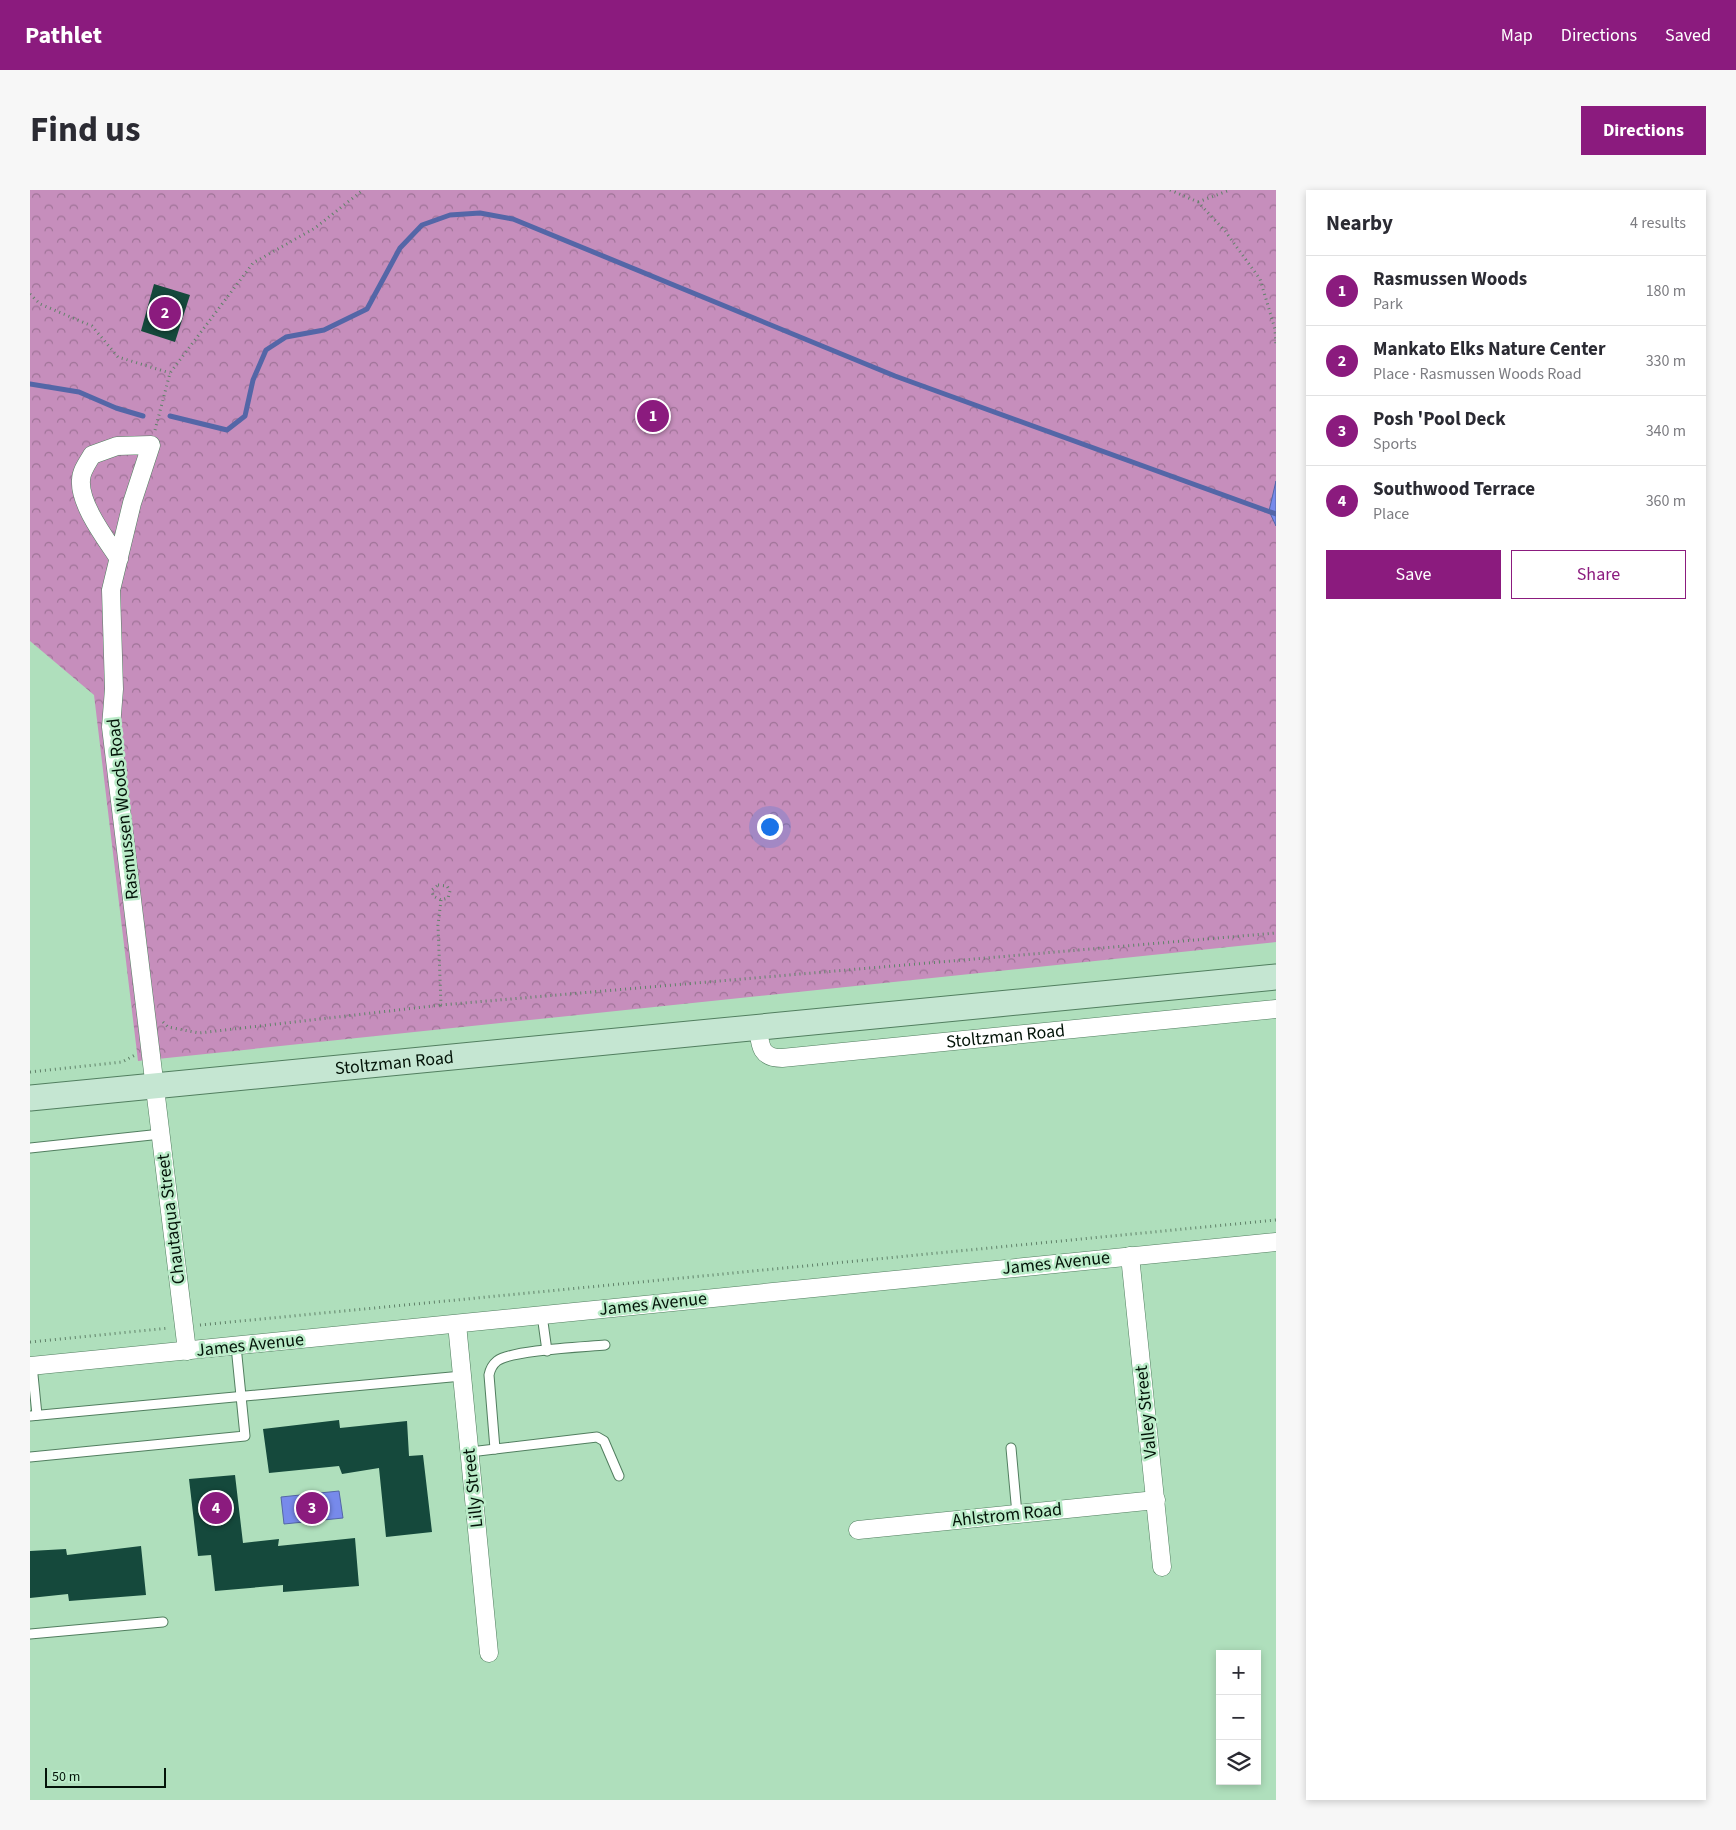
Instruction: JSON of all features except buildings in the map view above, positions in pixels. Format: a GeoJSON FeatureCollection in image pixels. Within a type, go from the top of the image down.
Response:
{"type":"FeatureCollection","features":[{"type":"Feature","properties":{"kind":"street"},"geometry":{"type":"LineString","coordinates":[[119,559],[92,517],[82,490],[80,478],[92,455],[117,446],[151,446]]}},
{"type":"Feature","properties":{"kind":"street","name":"Rasmussen Woods Road"},"geometry":{"type":"LineString","coordinates":[[151,446],[132,502],[111,590],[114,689],[111,727],[156,1087]]}},
{"type":"Feature","properties":{"kind":"street","name":"Stoltzman Road"},"geometry":{"type":"LineString","coordinates":[[30,1098],[1276,977]]}},
{"type":"Feature","properties":{"kind":"street","name":"Stoltzman Road"},"geometry":{"type":"LineString","coordinates":[[758,1027],[763,1051],[772,1058],[782,1058],[1276,1009]]}},
{"type":"Feature","properties":{"kind":"street","name":"Chautaqua Street"},"geometry":{"type":"LineString","coordinates":[[156,1087],[187,1351]]}},
{"type":"Feature","properties":{"kind":"street","name":"James Avenue"},"geometry":{"type":"LineString","coordinates":[[31,1366],[1276,1242]]}},
{"type":"Feature","properties":{"kind":"street","name":"Valley Street"},"geometry":{"type":"LineString","coordinates":[[1130,1256],[1162,1567]]}},
{"type":"Feature","properties":{"kind":"street","name":"Lilly Street"},"geometry":{"type":"LineString","coordinates":[[457,1324],[489,1653]]}},
{"type":"Feature","properties":{"kind":"street","name":"Ahlstrom Road"},"geometry":{"type":"LineString","coordinates":[[858,1530],[1156,1500]]}},
{"type":"Feature","properties":{"kind":"lane"},"geometry":{"type":"LineString","coordinates":[[30,1148],[161,1134]]}},
{"type":"Feature","properties":{"kind":"lane"},"geometry":{"type":"LineString","coordinates":[[542,1315],[546,1351]]}},
{"type":"Feature","properties":{"kind":"lane"},"geometry":{"type":"LineString","coordinates":[[495,1449],[488,1375],[497,1361],[517,1354],[605,1345]]}},
{"type":"Feature","properties":{"kind":"lane"},"geometry":{"type":"LineString","coordinates":[[30,1457],[244,1436],[236,1346]]}},
{"type":"Feature","properties":{"kind":"lane"},"geometry":{"type":"LineString","coordinates":[[31,1366],[34,1416],[462,1376]]}},
{"type":"Feature","properties":{"kind":"lane"},"geometry":{"type":"LineString","coordinates":[[470,1452],[598,1437],[604,1441],[619,1476]]}},
{"type":"Feature","properties":{"kind":"lane"},"geometry":{"type":"LineString","coordinates":[[1012,1448],[1017,1514]]}},
{"type":"Feature","properties":{"kind":"lane"},"geometry":{"type":"LineString","coordinates":[[30,1634],[163,1622]]}},
{"type":"Feature","properties":{"kind":"path"},"geometry":{"type":"LineString","coordinates":[[151,446],[170,373],[253,263],[314,228],[363,190]]}},
{"type":"Feature","properties":{"kind":"path"},"geometry":{"type":"LineString","coordinates":[[1170,190],[1198,202],[1225,231],[1260,279],[1275,329],[1276,347]]}},
{"type":"Feature","properties":{"kind":"path"},"geometry":{"type":"LineString","coordinates":[[1198,202],[1230,190]]}},
{"type":"Feature","properties":{"kind":"path"},"geometry":{"type":"LineString","coordinates":[[30,294],[40,304],[92,326],[118,357],[170,373]]}},
{"type":"Feature","properties":{"kind":"path"},"geometry":{"type":"LineString","coordinates":[[438,886],[447,886],[450,891],[448,898],[441,900],[432,896],[432,890],[438,886]]}},
{"type":"Feature","properties":{"kind":"path"},"geometry":{"type":"LineString","coordinates":[[441,900],[438,925],[441,1005]]}},
{"type":"Feature","properties":{"kind":"path"},"geometry":{"type":"LineString","coordinates":[[146,1008],[168,1027],[200,1033],[441,1005],[1276,933]]}},
{"type":"Feature","properties":{"kind":"path"},"geometry":{"type":"LineString","coordinates":[[30,1072],[122,1062],[142,1052]]}},
{"type":"Feature","properties":{"kind":"path"},"geometry":{"type":"LineString","coordinates":[[30,1342],[1276,1220]]}},
{"type":"Feature","properties":{"kind":"green space"},"geometry":{"type":"Polygon","coordinates":[[[30,190],[1276,190],[1276,942],[138,1061],[94,695],[30,641],[30,190]]]}},
{"type":"Feature","properties":{"kind":"water"},"geometry":{"type":"Polygon","coordinates":[[[1276,481],[1276,526],[1269,511],[1276,481]]]}},
{"type":"Feature","properties":{"kind":"water"},"geometry":{"type":"Polygon","coordinates":[[[339,1491],[343,1518],[284,1524],[281,1497],[339,1491]]]}},
{"type":"Feature","properties":{"kind":"waterway"},"geometry":{"type":"LineString","coordinates":[[170,416],[227,430],[245,416],[253,380],[266,350],[286,337],[324,330],[367,309],[400,248],[422,225],[450,215],[480,213],[513,219],[895,376],[1276,514]]}},
{"type":"Feature","properties":{"kind":"waterway"},"geometry":{"type":"LineString","coordinates":[[30,384],[79,392],[116,408],[143,416]]}},
{"type":"Feature","properties":{"kind":"place","name":"Mankato Elks Nature Center"},"geometry":{"type":"Point","coordinates":[165,313]}},
{"type":"Feature","properties":{"kind":"place","name":"Rasmussen Woods"},"geometry":{"type":"Point","coordinates":[653,416]}},
{"type":"Feature","properties":{"kind":"place","name":"Southwood Terrace"},"geometry":{"type":"Point","coordinates":[216,1508]}},
{"type":"Feature","properties":{"kind":"place","name":"Posh 'Pool Deck"},"geometry":{"type":"Point","coordinates":[312,1508]}}]}
